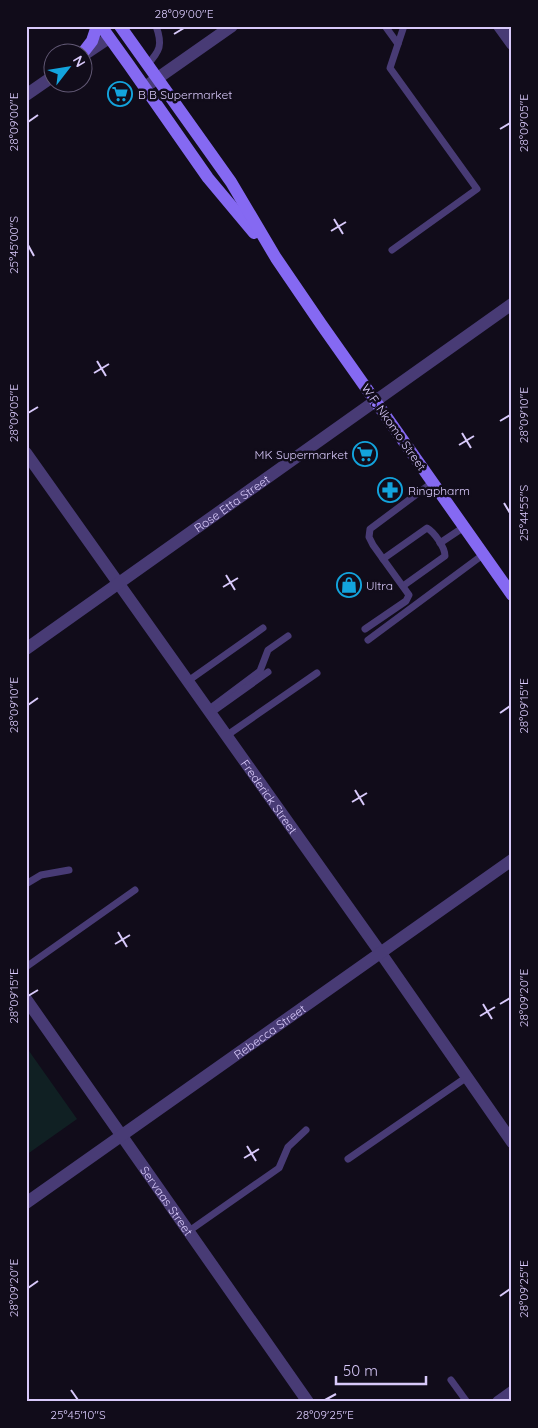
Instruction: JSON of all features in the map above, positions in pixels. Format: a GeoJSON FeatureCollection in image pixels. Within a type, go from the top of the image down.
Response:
{"type":"FeatureCollection","features":[{"type":"Feature","properties":{"kind":"main road","name":"W.F. Nkomo Street"},"geometry":{"type":"LineString","coordinates":[[99,26],[208,178],[276,258]]}},
{"type":"Feature","properties":{"kind":"main road"},"geometry":{"type":"LineString","coordinates":[[91,42],[99,26]]}},
{"type":"Feature","properties":{"kind":"main road","name":"W.F. Nkomo Street"},"geometry":{"type":"LineString","coordinates":[[120,26],[231,182],[276,258],[512,595]]}},
{"type":"Feature","properties":{"kind":"street"},"geometry":{"type":"LineString","coordinates":[[145,88],[232,26]]}},
{"type":"Feature","properties":{"kind":"street"},"geometry":{"type":"LineString","coordinates":[[499,26],[512,44]]}},
{"type":"Feature","properties":{"kind":"street"},"geometry":{"type":"LineString","coordinates":[[92,49],[109,38]]}},
{"type":"Feature","properties":{"kind":"street"},"geometry":{"type":"LineString","coordinates":[[26,96],[42,84]]}},
{"type":"Feature","properties":{"kind":"street","name":"Rose Etta Street"},"geometry":{"type":"LineString","coordinates":[[26,649],[512,304]]}},
{"type":"Feature","properties":{"kind":"street","name":"Frederick Street"},"geometry":{"type":"LineString","coordinates":[[26,453],[380,952],[512,1142]]}},
{"type":"Feature","properties":{"kind":"street","name":"Rebecca Street"},"geometry":{"type":"LineString","coordinates":[[26,1203],[512,860]]}},
{"type":"Feature","properties":{"kind":"street","name":"Servaas Street"},"geometry":{"type":"LineString","coordinates":[[26,1000],[308,1402]]}},
{"type":"Feature","properties":{"kind":"street"},"geometry":{"type":"LineString","coordinates":[[498,1402],[512,1392]]}},
{"type":"Feature","properties":{"kind":"lane"},"geometry":{"type":"LineString","coordinates":[[147,65],[159,52],[160,37],[156,26]]}},
{"type":"Feature","properties":{"kind":"lane"},"geometry":{"type":"LineString","coordinates":[[385,26],[398,44]]}},
{"type":"Feature","properties":{"kind":"lane"},"geometry":{"type":"LineString","coordinates":[[392,250],[477,189],[390,68],[404,26]]}},
{"type":"Feature","properties":{"kind":"lane"},"geometry":{"type":"LineString","coordinates":[[365,629],[406,601],[409,595],[372,544],[369,537],[370,530],[432,482]]}},
{"type":"Feature","properties":{"kind":"lane"},"geometry":{"type":"LineString","coordinates":[[440,543],[464,527]]}},
{"type":"Feature","properties":{"kind":"lane"},"geometry":{"type":"LineString","coordinates":[[383,559],[427,528],[440,543],[445,556],[403,586]]}},
{"type":"Feature","properties":{"kind":"lane"},"geometry":{"type":"LineString","coordinates":[[368,640],[484,554]]}},
{"type":"Feature","properties":{"kind":"lane"},"geometry":{"type":"LineString","coordinates":[[188,681],[263,628]]}},
{"type":"Feature","properties":{"kind":"lane"},"geometry":{"type":"LineString","coordinates":[[209,712],[260,671],[268,650],[288,636]]}},
{"type":"Feature","properties":{"kind":"lane"},"geometry":{"type":"LineString","coordinates":[[209,712],[268,672]]}},
{"type":"Feature","properties":{"kind":"lane"},"geometry":{"type":"LineString","coordinates":[[226,736],[317,673]]}},
{"type":"Feature","properties":{"kind":"lane"},"geometry":{"type":"LineString","coordinates":[[26,884],[41,875],[69,870]]}},
{"type":"Feature","properties":{"kind":"lane"},"geometry":{"type":"LineString","coordinates":[[26,967],[135,890]]}},
{"type":"Feature","properties":{"kind":"lane"},"geometry":{"type":"LineString","coordinates":[[348,1159],[467,1077]]}},
{"type":"Feature","properties":{"kind":"lane"},"geometry":{"type":"LineString","coordinates":[[189,1231],[279,1168],[288,1147],[306,1130]]}},
{"type":"Feature","properties":{"kind":"lane"},"geometry":{"type":"LineString","coordinates":[[451,1380],[467,1402]]}},
{"type":"Feature","properties":{"kind":"shaded area"},"geometry":{"type":"Polygon","coordinates":[[[29,1051],[77,1119],[26,1155],[26,1053],[29,1051]]]}},
{"type":"Feature","properties":{"kind":"place","name":"B B Supermarket"},"geometry":{"type":"Point","coordinates":[120,94]}},
{"type":"Feature","properties":{"kind":"place","name":"MK Supermarket"},"geometry":{"type":"Point","coordinates":[365,454]}},
{"type":"Feature","properties":{"kind":"place","name":"Ringpharm"},"geometry":{"type":"Point","coordinates":[390,490]}},
{"type":"Feature","properties":{"kind":"place","name":"Ultra"},"geometry":{"type":"Point","coordinates":[349,585]}}]}
